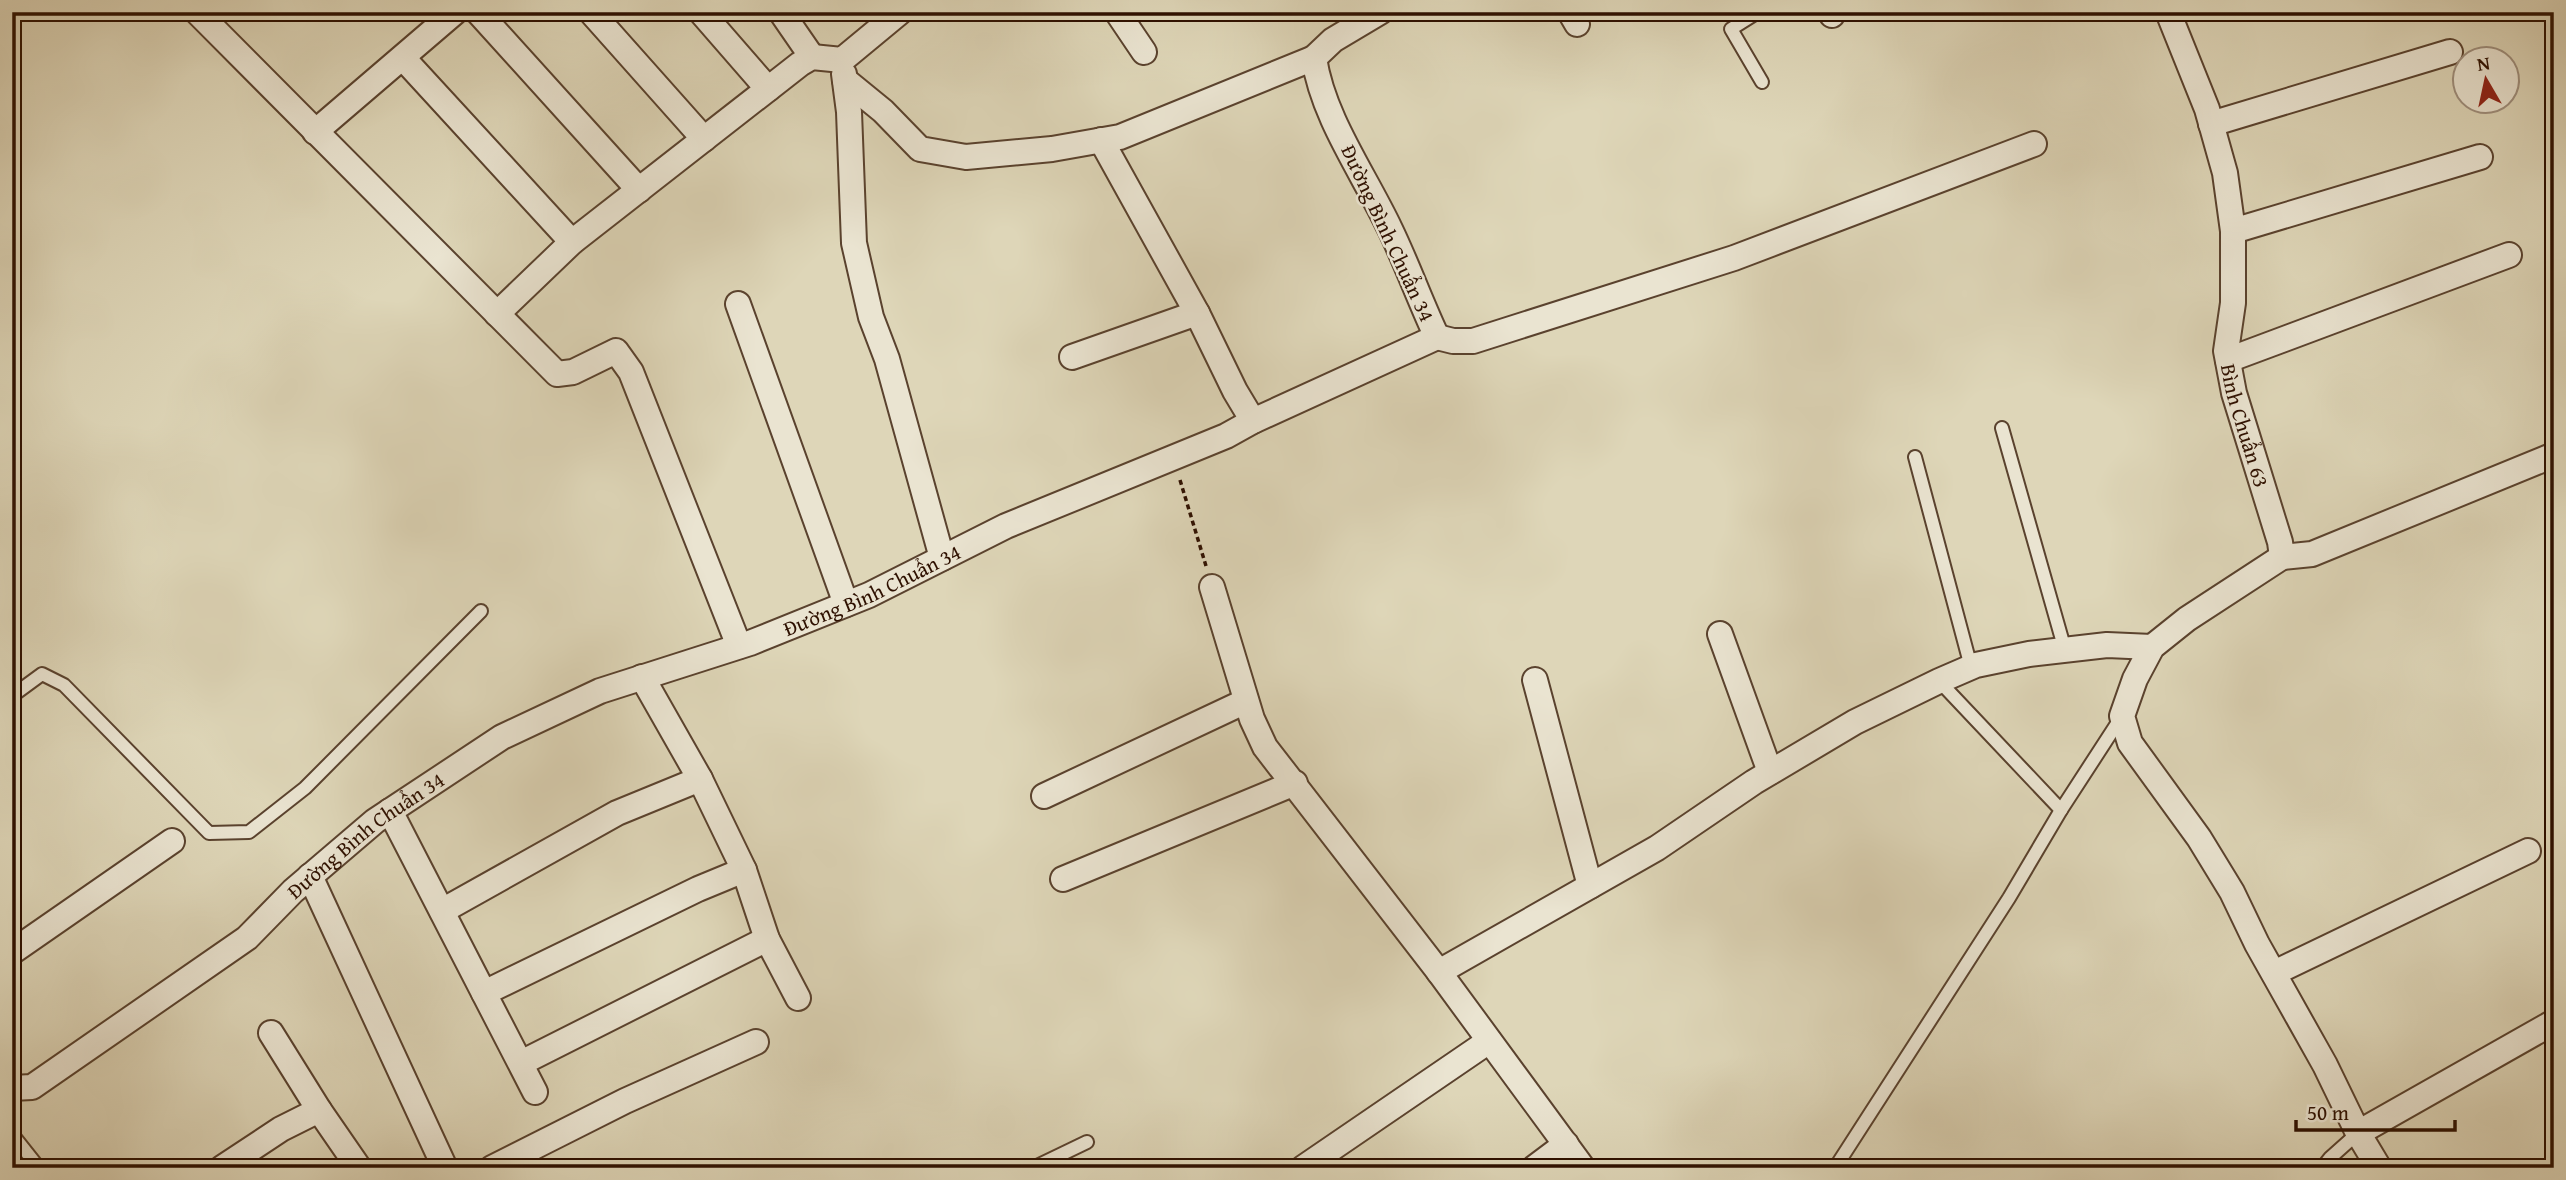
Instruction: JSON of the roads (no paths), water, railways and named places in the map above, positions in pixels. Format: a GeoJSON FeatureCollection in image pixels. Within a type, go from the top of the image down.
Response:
{"type":"FeatureCollection","features":[{"type":"Feature","properties":{"kind":"street"},"geometry":{"type":"LineString","coordinates":[[197,12],[557,374],[573,372],[616,351],[631,372],[739,646]]}},
{"type":"Feature","properties":{"kind":"street"},"geometry":{"type":"LineString","coordinates":[[315,132],[455,12]]}},
{"type":"Feature","properties":{"kind":"street"},"geometry":{"type":"LineString","coordinates":[[478,12],[639,190]]}},
{"type":"Feature","properties":{"kind":"street"},"geometry":{"type":"LineString","coordinates":[[592,12],[704,139]]}},
{"type":"Feature","properties":{"kind":"street"},"geometry":{"type":"LineString","coordinates":[[701,12],[768,89]]}},
{"type":"Feature","properties":{"kind":"street"},"geometry":{"type":"LineString","coordinates":[[781,12],[812,57],[843,70],[920,149],[966,157],[1052,149],[1120,137],[1314,58],[1333,40],[1344,22],[1380,12]]}},
{"type":"Feature","properties":{"kind":"street"},"geometry":{"type":"LineString","coordinates":[[843,70],[900,12]]}},
{"type":"Feature","properties":{"kind":"street"},"geometry":{"type":"LineString","coordinates":[[1117,12],[1144,52]]}},
{"type":"Feature","properties":{"kind":"street","name":"Bình Chuẩn 63"},"geometry":{"type":"LineString","coordinates":[[2168,12],[2211,124],[2225,173],[2233,231],[2233,303],[2226,351],[2234,393],[2283,557]]}},
{"type":"Feature","properties":{"kind":"street"},"geometry":{"type":"LineString","coordinates":[[2211,124],[2450,52]]}},
{"type":"Feature","properties":{"kind":"street"},"geometry":{"type":"LineString","coordinates":[[497,314],[572,242],[812,57]]}},
{"type":"Feature","properties":{"kind":"street"},"geometry":{"type":"LineString","coordinates":[[402,58],[572,242]]}},
{"type":"Feature","properties":{"kind":"street","name":"Đường Bình Chuẩn 34"},"geometry":{"type":"LineString","coordinates":[[12,1088],[32,1087],[247,938],[310,876],[374,821],[502,737],[600,691],[739,646],[846,604],[1006,526],[1226,436],[1253,421],[1437,337],[1390,229],[1349,153],[1322,89],[1314,58]]}},
{"type":"Feature","properties":{"kind":"street"},"geometry":{"type":"LineString","coordinates":[[843,70],[849,112],[854,243],[871,317],[887,359],[942,558]]}},
{"type":"Feature","properties":{"kind":"street"},"geometry":{"type":"LineString","coordinates":[[1101,140],[1197,313],[1235,391],[1253,421]]}},
{"type":"Feature","properties":{"kind":"street"},"geometry":{"type":"LineString","coordinates":[[1437,337],[1453,341],[1473,341],[1734,258],[2034,144]]}},
{"type":"Feature","properties":{"kind":"street"},"geometry":{"type":"LineString","coordinates":[[2233,231],[2480,158]]}},
{"type":"Feature","properties":{"kind":"street"},"geometry":{"type":"LineString","coordinates":[[2228,360],[2509,255]]}},
{"type":"Feature","properties":{"kind":"street"},"geometry":{"type":"LineString","coordinates":[[738,304],[846,604]]}},
{"type":"Feature","properties":{"kind":"street"},"geometry":{"type":"LineString","coordinates":[[1072,357],[1197,313]]}},
{"type":"Feature","properties":{"kind":"street"},"geometry":{"type":"LineString","coordinates":[[2379,1168],[2232,892],[2199,838],[2130,743],[2122,716],[2134,679],[2152,647],[2196,612],[2283,557],[2312,554],[2554,455]]}},
{"type":"Feature","properties":{"kind":"street"},"geometry":{"type":"LineString","coordinates":[[1212,587],[1247,701],[1265,747],[1439,972],[1583,1168]]}},
{"type":"Feature","properties":{"kind":"street"},"geometry":{"type":"LineString","coordinates":[[1720,634],[1770,772]]}},
{"type":"Feature","properties":{"kind":"street"},"geometry":{"type":"LineString","coordinates":[[1439,972],[1657,848],[1770,772],[1855,722],[1939,681],[1971,667],[2029,654],[2107,645],[2152,647]]}},
{"type":"Feature","properties":{"kind":"street"},"geometry":{"type":"LineString","coordinates":[[642,677],[700,779],[744,870],[767,939],[798,998]]}},
{"type":"Feature","properties":{"kind":"street"},"geometry":{"type":"LineString","coordinates":[[1535,680],[1590,886]]}},
{"type":"Feature","properties":{"kind":"street"},"geometry":{"type":"LineString","coordinates":[[1044,796],[1247,701]]}},
{"type":"Feature","properties":{"kind":"street"},"geometry":{"type":"LineString","coordinates":[[442,911],[617,813],[700,779]]}},
{"type":"Feature","properties":{"kind":"street"},"geometry":{"type":"LineString","coordinates":[[1063,879],[1295,783]]}},
{"type":"Feature","properties":{"kind":"street"},"geometry":{"type":"LineString","coordinates":[[390,811],[536,1092]]}},
{"type":"Feature","properties":{"kind":"street"},"geometry":{"type":"LineString","coordinates":[[12,952],[172,841]]}},
{"type":"Feature","properties":{"kind":"street"},"geometry":{"type":"LineString","coordinates":[[2273,973],[2528,851]]}},
{"type":"Feature","properties":{"kind":"street"},"geometry":{"type":"LineString","coordinates":[[484,993],[698,889],[744,870]]}},
{"type":"Feature","properties":{"kind":"street"},"geometry":{"type":"LineString","coordinates":[[310,876],[445,1168]]}},
{"type":"Feature","properties":{"kind":"street"},"geometry":{"type":"LineString","coordinates":[[521,1063],[767,939]]}},
{"type":"Feature","properties":{"kind":"street"},"geometry":{"type":"LineString","coordinates":[[2358,1133],[2554,1022]]}},
{"type":"Feature","properties":{"kind":"street"},"geometry":{"type":"LineString","coordinates":[[271,1033],[359,1168]]}},
{"type":"Feature","properties":{"kind":"street"},"geometry":{"type":"LineString","coordinates":[[1303,1168],[1489,1041]]}},
{"type":"Feature","properties":{"kind":"street"},"geometry":{"type":"LineString","coordinates":[[492,1168],[625,1101],[757,1042]]}},
{"type":"Feature","properties":{"kind":"street"},"geometry":{"type":"LineString","coordinates":[[222,1168],[281,1129],[319,1110]]}},
{"type":"Feature","properties":{"kind":"street"},"geometry":{"type":"LineString","coordinates":[[1534,1168],[1566,1144]]}},
{"type":"Feature","properties":{"kind":"lane"},"geometry":{"type":"LineString","coordinates":[[1758,12],[1731,29],[1762,82]]}},
{"type":"Feature","properties":{"kind":"lane"},"geometry":{"type":"LineString","coordinates":[[2001,428],[2065,650]]}},
{"type":"Feature","properties":{"kind":"lane"},"geometry":{"type":"LineString","coordinates":[[1915,457],[1971,667]]}},
{"type":"Feature","properties":{"kind":"lane"},"geometry":{"type":"LineString","coordinates":[[12,696],[42,674],[64,685],[209,834],[249,832],[305,788],[481,611]]}},
{"type":"Feature","properties":{"kind":"lane"},"geometry":{"type":"LineString","coordinates":[[1939,681],[2061,810]]}},
{"type":"Feature","properties":{"kind":"lane"},"geometry":{"type":"LineString","coordinates":[[1835,1168],[2009,898],[2061,810],[2122,716]]}},
{"type":"Feature","properties":{"kind":"lane"},"geometry":{"type":"LineString","coordinates":[[2322,1168],[2358,1133]]}},
{"type":"Feature","properties":{"kind":"lane"},"geometry":{"type":"LineString","coordinates":[[12,1134],[39,1168]]}},
{"type":"Feature","properties":{"kind":"lane"},"geometry":{"type":"LineString","coordinates":[[1033,1168],[1087,1142]]}}]}
